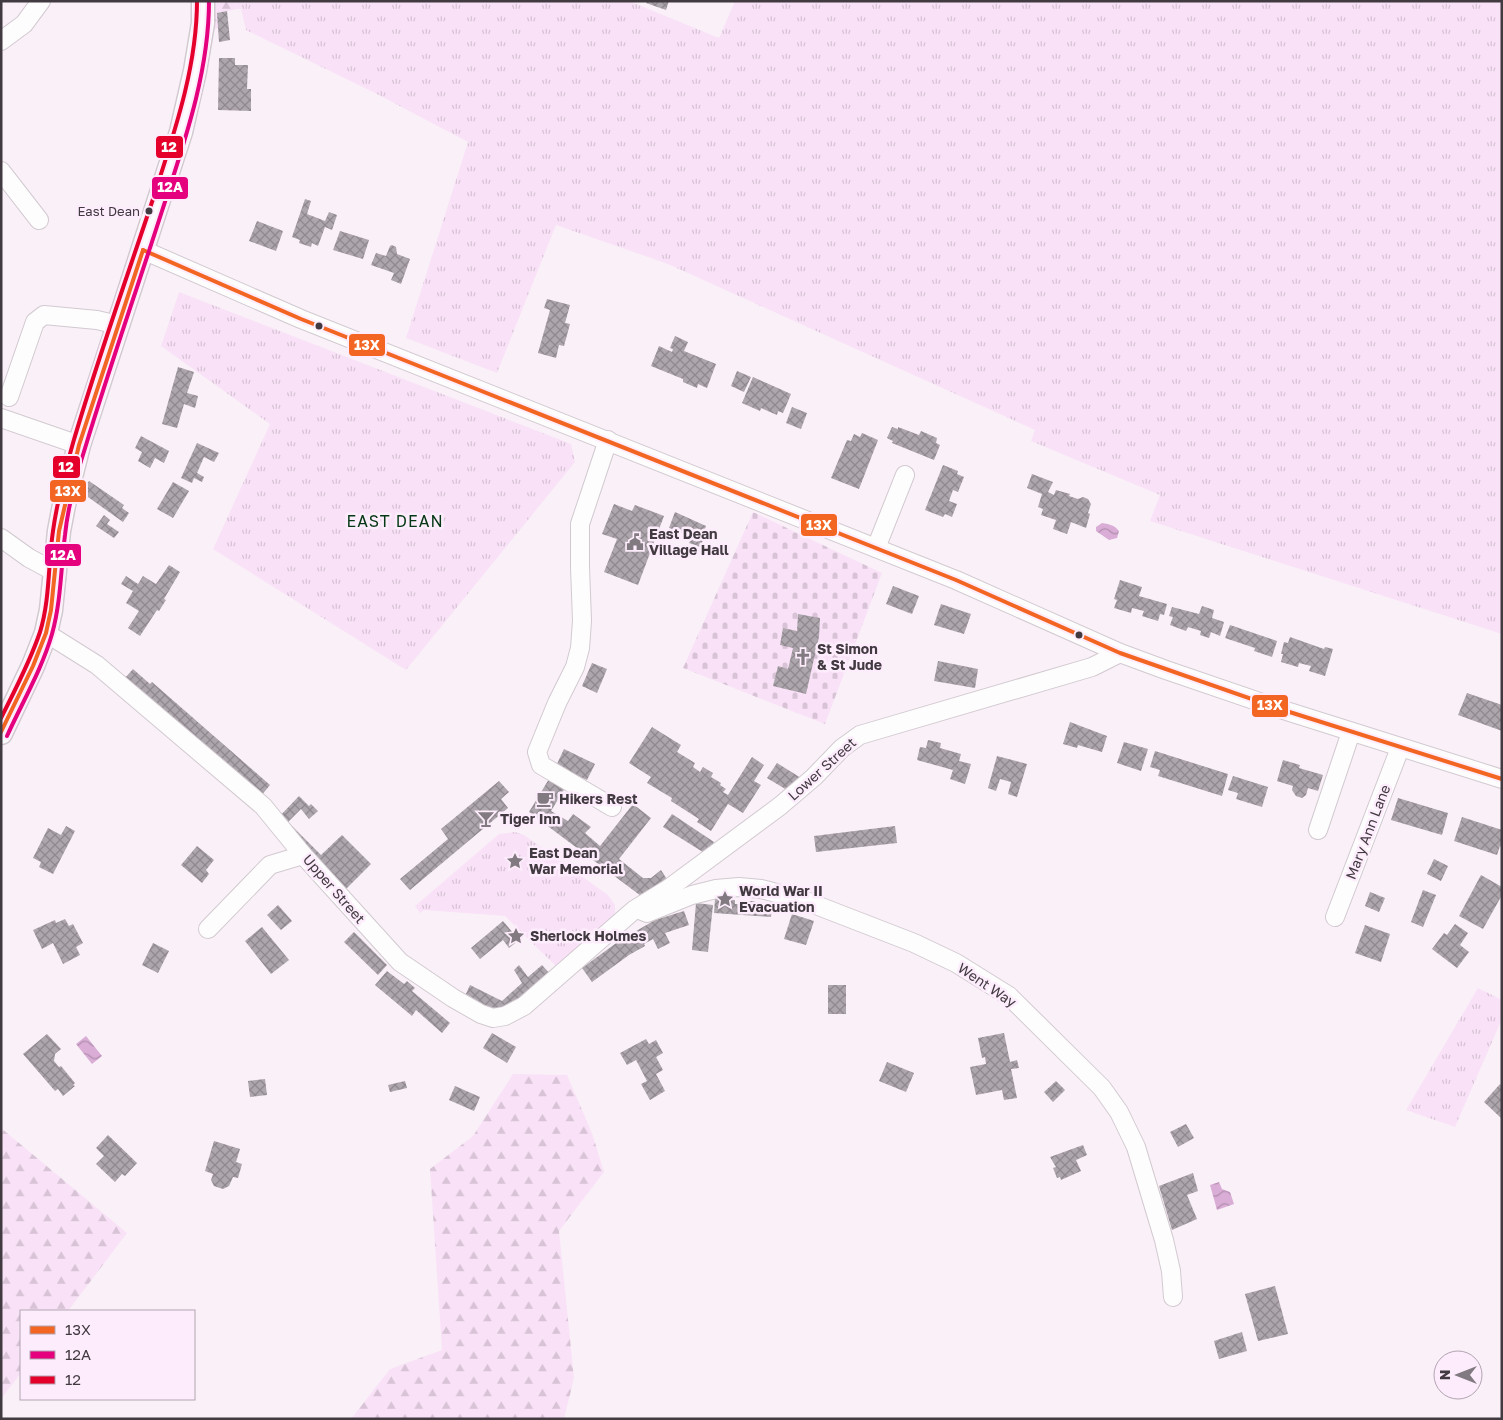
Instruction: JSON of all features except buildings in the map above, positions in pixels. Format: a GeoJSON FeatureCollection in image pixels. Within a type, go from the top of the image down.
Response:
{"type":"FeatureCollection","features":[{"type":"Feature","properties":{"kind":"main road"},"geometry":{"type":"LineString","coordinates":[[1,733],[46,634],[51,610],[59,531],[79,445],[185,115],[195,71],[202,23],[203,1]]}},
{"type":"Feature","properties":{"kind":"street"},"geometry":{"type":"LineString","coordinates":[[1,41],[24,24],[41,1]]}},
{"type":"Feature","properties":{"kind":"street"},"geometry":{"type":"LineString","coordinates":[[1,171],[38,220]]}},
{"type":"Feature","properties":{"kind":"street"},"geometry":{"type":"LineString","coordinates":[[143,250],[301,319],[956,580],[1120,652],[1166,670],[1400,748],[1502,779]]}},
{"type":"Feature","properties":{"kind":"street"},"geometry":{"type":"LineString","coordinates":[[9,397],[35,322],[44,315],[98,320],[118,325]]}},
{"type":"Feature","properties":{"kind":"street"},"geometry":{"type":"LineString","coordinates":[[1,418],[79,445]]}},
{"type":"Feature","properties":{"kind":"street"},"geometry":{"type":"LineString","coordinates":[[608,440],[580,524],[582,621],[580,648],[575,667],[557,703],[537,752],[541,765],[612,807]]}},
{"type":"Feature","properties":{"kind":"street"},"geometry":{"type":"LineString","coordinates":[[876,548],[905,475]]}},
{"type":"Feature","properties":{"kind":"street"},"geometry":{"type":"LineString","coordinates":[[1,538],[29,558],[55,572]]}},
{"type":"Feature","properties":{"kind":"street","name":"Upper Street"},"geometry":{"type":"LineString","coordinates":[[46,634],[96,665],[263,806],[303,854],[400,962],[452,998],[481,1014],[493,1018],[505,1016],[524,1006],[634,910]]}},
{"type":"Feature","properties":{"kind":"street","name":"Lower Street"},"geometry":{"type":"LineString","coordinates":[[634,910],[668,889],[780,806],[842,748],[860,735],[1092,668],[1120,652]]}},
{"type":"Feature","properties":{"kind":"street"},"geometry":{"type":"LineString","coordinates":[[1318,830],[1351,732]]}},
{"type":"Feature","properties":{"kind":"street","name":"Mary Ann Lane"},"geometry":{"type":"LineString","coordinates":[[1335,917],[1400,748]]}},
{"type":"Feature","properties":{"kind":"street"},"geometry":{"type":"LineString","coordinates":[[208,929],[270,865],[303,854]]}},
{"type":"Feature","properties":{"kind":"street","name":"Went Way"},"geometry":{"type":"LineString","coordinates":[[634,910],[648,912],[692,895],[716,889],[738,887],[762,890],[804,900],[914,943],[956,963],[1009,996],[1102,1088],[1119,1112],[1136,1147],[1164,1240],[1171,1271],[1173,1297]]}},
{"type":"Feature","properties":{"kind":"green space"},"geometry":{"type":"Polygon","coordinates":[[[212,1],[235,1],[237,9],[218,13],[218,28],[214,29],[212,1]]]}},
{"type":"Feature","properties":{"kind":"green space"},"geometry":{"type":"Polygon","coordinates":[[[235,1],[629,1],[719,38],[735,1],[1502,1],[1502,634],[1150,521],[1160,495],[1031,441],[1035,430],[668,264],[556,225],[497,373],[406,338],[468,142],[375,93],[246,30],[241,9],[237,9],[235,1]]]}},
{"type":"Feature","properties":{"kind":"green space"},"geometry":{"type":"Polygon","coordinates":[[[179,292],[571,444],[575,462],[406,670],[213,549],[270,424],[161,346],[179,292]]]}},
{"type":"Feature","properties":{"kind":"green space"},"geometry":{"type":"Polygon","coordinates":[[[753,512],[882,573],[825,724],[683,668],[753,512]]]}},
{"type":"Feature","properties":{"kind":"green space"},"geometry":{"type":"Polygon","coordinates":[[[515,832],[524,835],[608,895],[615,905],[615,915],[557,967],[505,916],[424,910],[420,913],[415,906],[499,834],[515,832]]]}},
{"type":"Feature","properties":{"kind":"green space"},"geometry":{"type":"Polygon","coordinates":[[[1478,988],[1502,1000],[1502,1019],[1455,1127],[1406,1110],[1478,988]]]}},
{"type":"Feature","properties":{"kind":"green space"},"geometry":{"type":"Polygon","coordinates":[[[513,1074],[567,1075],[592,1133],[604,1172],[559,1231],[574,1378],[564,1419],[351,1419],[390,1369],[442,1350],[430,1169],[473,1136],[513,1074]]]}},
{"type":"Feature","properties":{"kind":"green space"},"geometry":{"type":"Polygon","coordinates":[[[1,1128],[127,1233],[69,1310],[20,1310],[20,1374],[1,1399],[1,1128]]]}},
{"type":"Feature","properties":{"kind":"water"},"geometry":{"type":"Polygon","coordinates":[[[1102,523],[1111,525],[1119,531],[1117,538],[1109,540],[1096,531],[1096,527],[1102,523]]]}},
{"type":"Feature","properties":{"kind":"water"},"geometry":{"type":"Polygon","coordinates":[[[86,1036],[102,1056],[92,1064],[76,1044],[86,1036]]]}},
{"type":"Feature","properties":{"kind":"water"},"geometry":{"type":"Polygon","coordinates":[[[1219,1182],[1222,1189],[1230,1192],[1234,1204],[1217,1210],[1210,1185],[1219,1182]]]}},
{"type":"Feature","properties":{"kind":"transit line","name":"12"},"geometry":{"type":"LineString","coordinates":[[1,718],[27,665],[40,632],[46,607],[51,544],[64,476],[92,382],[176,127],[193,52],[197,1]]}},
{"type":"Feature","properties":{"kind":"transit line","name":"12A"},"geometry":{"type":"LineString","coordinates":[[7,736],[37,673],[52,634],[59,597],[66,524],[73,489],[104,386],[187,134],[205,55],[209,1]]}},
{"type":"Feature","properties":{"kind":"transit line","name":"13X"},"geometry":{"type":"LineString","coordinates":[[143,250],[301,319],[956,580],[1120,653],[1280,709],[1502,779]]}},
{"type":"Feature","properties":{"kind":"transit line","name":"13X"},"geometry":{"type":"LineString","coordinates":[[1,732],[33,666],[46,633],[51,610],[59,531],[79,445],[143,250]]}},
{"type":"Feature","properties":{"kind":"place","name":"East Dean"},"geometry":{"type":"Point","coordinates":[149,211]}},
{"type":"Feature","properties":{"kind":"place","name":"East Dean Village Hall"},"geometry":{"type":"Point","coordinates":[635,542]}},
{"type":"Feature","properties":{"kind":"place","name":"St Simon & St Jude"},"geometry":{"type":"Point","coordinates":[803,657]}},
{"type":"Feature","properties":{"kind":"place","name":"Hikers Rest"},"geometry":{"type":"Point","coordinates":[545,799]}},
{"type":"Feature","properties":{"kind":"place","name":"Tiger Inn"},"geometry":{"type":"Point","coordinates":[486,819]}},
{"type":"Feature","properties":{"kind":"place","name":"East Dean War Memorial"},"geometry":{"type":"Point","coordinates":[515,861]}},
{"type":"Feature","properties":{"kind":"place","name":"World War II Evacuation"},"geometry":{"type":"Point","coordinates":[725,899]}},
{"type":"Feature","properties":{"kind":"place","name":"Sherlock Holmes"},"geometry":{"type":"Point","coordinates":[516,936]}},
{"type":"Feature","properties":{"kind":"district","name":"EAST DEAN"},"geometry":{"type":"Point","coordinates":[395,521]}}]}
